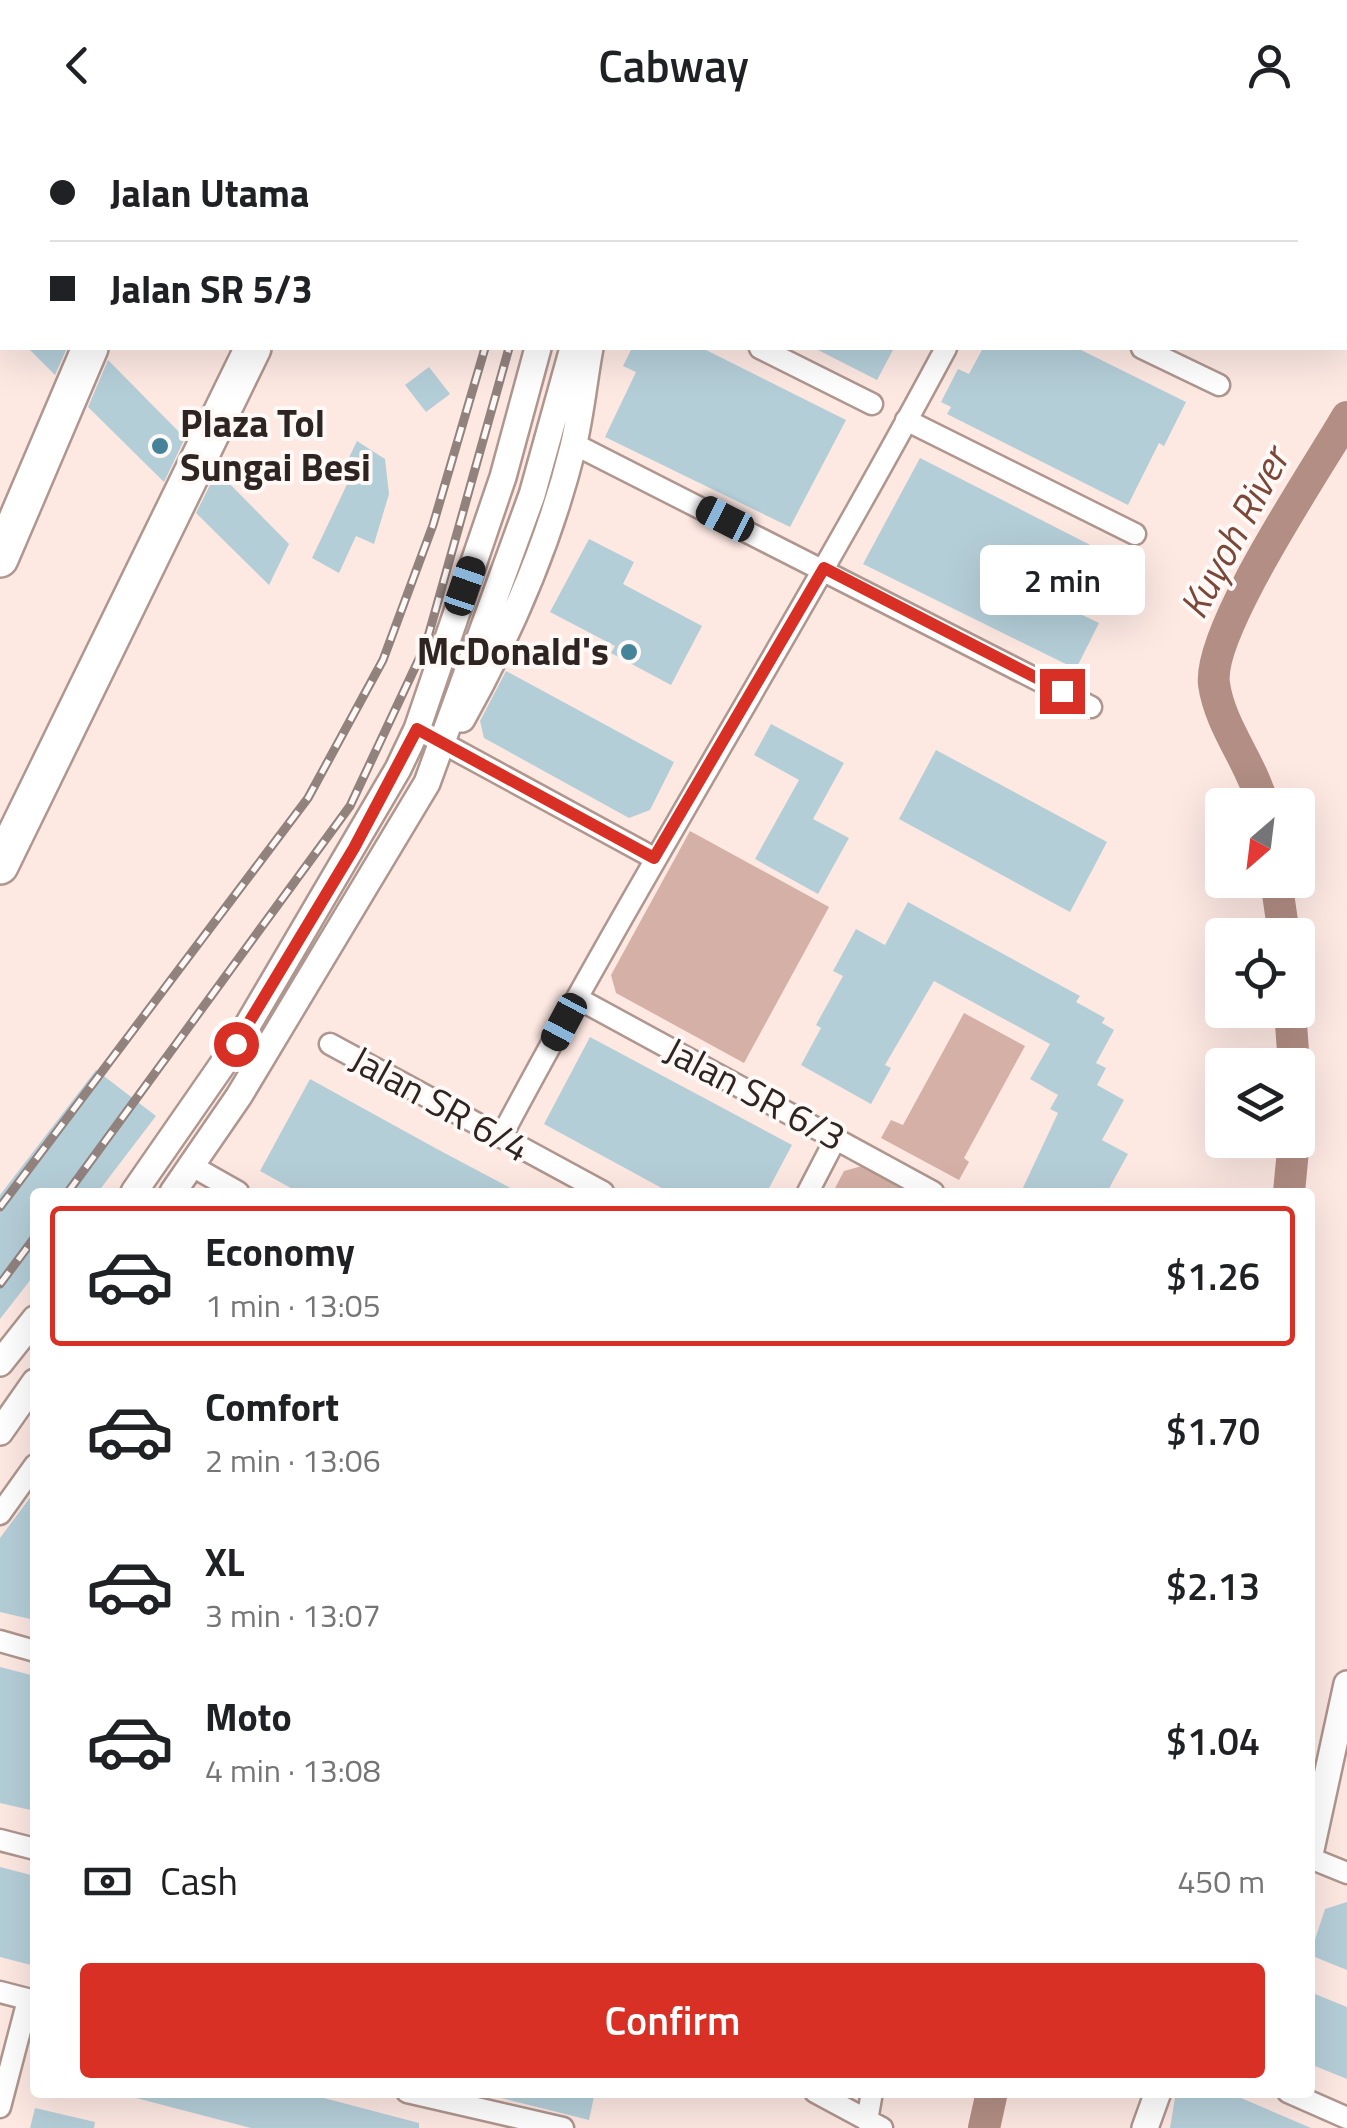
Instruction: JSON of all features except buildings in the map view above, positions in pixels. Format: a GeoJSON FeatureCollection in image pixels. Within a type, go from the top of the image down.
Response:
{"type":"FeatureCollection","features":[{"type":"Feature","properties":{"kind":"highway"},"geometry":{"type":"LineString","coordinates":[[0,559],[89,350]]}},
{"type":"Feature","properties":{"kind":"highway"},"geometry":{"type":"LineString","coordinates":[[0,866],[252,350]]}},
{"type":"Feature","properties":{"kind":"street"},"geometry":{"type":"LineString","coordinates":[[137,1188],[236,1044],[354,848],[417,729],[503,477],[537,350]]}},
{"type":"Feature","properties":{"kind":"street"},"geometry":{"type":"LineString","coordinates":[[444,744],[449,713],[532,495],[573,350]]}},
{"type":"Feature","properties":{"kind":"street"},"geometry":{"type":"LineString","coordinates":[[176,1188],[376,876],[444,744],[463,718],[511,620],[558,501],[574,444],[590,350]]}},
{"type":"Feature","properties":{"kind":"street"},"geometry":{"type":"LineString","coordinates":[[764,350],[872,404]]}},
{"type":"Feature","properties":{"kind":"street"},"geometry":{"type":"LineString","coordinates":[[501,1137],[654,858],[824,568],[945,350]]}},
{"type":"Feature","properties":{"kind":"street"},"geometry":{"type":"LineString","coordinates":[[1146,350],[1219,385]]}},
{"type":"Feature","properties":{"kind":"street"},"geometry":{"type":"LineString","coordinates":[[906,420],[1135,534]]}},
{"type":"Feature","properties":{"kind":"street"},"geometry":{"type":"LineString","coordinates":[[574,444],[1092,707]]}},
{"type":"Feature","properties":{"kind":"street"},"geometry":{"type":"LineString","coordinates":[[417,729],[654,858]]}},
{"type":"Feature","properties":{"kind":"street","name":"Jalan SR 6/3"},"geometry":{"type":"LineString","coordinates":[[577,998],[926,1188]]}},
{"type":"Feature","properties":{"kind":"street","name":"Jalan SR 6/4"},"geometry":{"type":"LineString","coordinates":[[330,1044],[596,1188]]}},
{"type":"Feature","properties":{"kind":"street"},"geometry":{"type":"LineString","coordinates":[[810,1188],[836,1138]]}},
{"type":"Feature","properties":{"kind":"street"},"geometry":{"type":"LineString","coordinates":[[192,1166],[231,1188]]}},
{"type":"Feature","properties":{"kind":"street"},"geometry":{"type":"LineString","coordinates":[[0,1363],[30,1325]]}},
{"type":"Feature","properties":{"kind":"street"},"geometry":{"type":"LineString","coordinates":[[0,1432],[30,1389]]}},
{"type":"Feature","properties":{"kind":"street"},"geometry":{"type":"LineString","coordinates":[[0,1514],[30,1472]]}},
{"type":"Feature","properties":{"kind":"street"},"geometry":{"type":"LineString","coordinates":[[0,1641],[30,1650]]}},
{"type":"Feature","properties":{"kind":"street"},"geometry":{"type":"LineString","coordinates":[[1315,1833],[1347,1684]]}},
{"type":"Feature","properties":{"kind":"street"},"geometry":{"type":"LineString","coordinates":[[0,1840],[30,1848]]}},
{"type":"Feature","properties":{"kind":"street"},"geometry":{"type":"LineString","coordinates":[[1315,1858],[1347,1873]]}},
{"type":"Feature","properties":{"kind":"street"},"geometry":{"type":"LineString","coordinates":[[0,1992],[30,2000]]}},
{"type":"Feature","properties":{"kind":"street"},"geometry":{"type":"LineString","coordinates":[[0,2107],[30,2003]]}},
{"type":"Feature","properties":{"kind":"street"},"geometry":{"type":"LineString","coordinates":[[433,2098],[562,2128]]}},
{"type":"Feature","properties":{"kind":"street"},"geometry":{"type":"LineString","coordinates":[[825,2098],[875,2124]]}},
{"type":"Feature","properties":{"kind":"street"},"geometry":{"type":"LineString","coordinates":[[873,2098],[875,2124]]}},
{"type":"Feature","properties":{"kind":"street"},"geometry":{"type":"LineString","coordinates":[[1145,2128],[1156,2098]]}},
{"type":"Feature","properties":{"kind":"street"},"geometry":{"type":"LineString","coordinates":[[1302,2098],[1347,2118]]}},
{"type":"Feature","properties":{"kind":"street"},"geometry":{"type":"LineString","coordinates":[[1316,2104],[1334,2128]]}},
{"type":"Feature","properties":{"kind":"shaded area"},"geometry":{"type":"Polygon","coordinates":[[[690,831],[829,907],[744,1063],[616,993],[611,975],[690,831]]]}},
{"type":"Feature","properties":{"kind":"shaded area"},"geometry":{"type":"Polygon","coordinates":[[[964,1013],[1025,1046],[964,1158],[969,1162],[959,1180],[881,1138],[891,1120],[903,1125],[964,1013]]]}},
{"type":"Feature","properties":{"kind":"shaded area"},"geometry":{"type":"Polygon","coordinates":[[[862,1166],[903,1188],[835,1188],[844,1171],[862,1166]]]}},
{"type":"Feature","properties":{"kind":"waterway","name":"Kuyoh River"},"geometry":{"type":"LineString","coordinates":[[1257,788],[1217,700],[1216,659],[1245,590],[1347,417]]}},
{"type":"Feature","properties":{"kind":"waterway","name":"Kuyoh River"},"geometry":{"type":"LineString","coordinates":[[1279,898],[1282,918]]}},
{"type":"Feature","properties":{"kind":"waterway","name":"Kuyoh River"},"geometry":{"type":"LineString","coordinates":[[1291,1028],[1293,1048]]}},
{"type":"Feature","properties":{"kind":"waterway","name":"Kuyoh River"},"geometry":{"type":"LineString","coordinates":[[1289,1188],[1292,1158]]}},
{"type":"Feature","properties":{"kind":"waterway","name":"Kuyoh River"},"geometry":{"type":"LineString","coordinates":[[984,2128],[991,2098]]}},
{"type":"Feature","properties":{"kind":"railway"},"geometry":{"type":"LineString","coordinates":[[0,1207],[308,798],[383,660],[433,525],[484,350]]}},
{"type":"Feature","properties":{"kind":"railway"},"geometry":{"type":"LineString","coordinates":[[71,1188],[350,806],[426,644],[508,350]]}},
{"type":"Feature","properties":{"kind":"railway"},"geometry":{"type":"LineString","coordinates":[[0,1284],[30,1244]]}},
{"type":"Feature","properties":{"kind":"place","name":"Plaza Tol Sungai Besi"},"geometry":{"type":"Point","coordinates":[160,446]}},
{"type":"Feature","properties":{"kind":"place","name":"McDonald's"},"geometry":{"type":"Point","coordinates":[629,652]}},
{"type":"Feature","properties":{"kind":"route"},"geometry":{"type":"LineString","coordinates":[[236,1044],[354,848],[417,729],[654,858],[824,568],[1062,691]]}}]}
